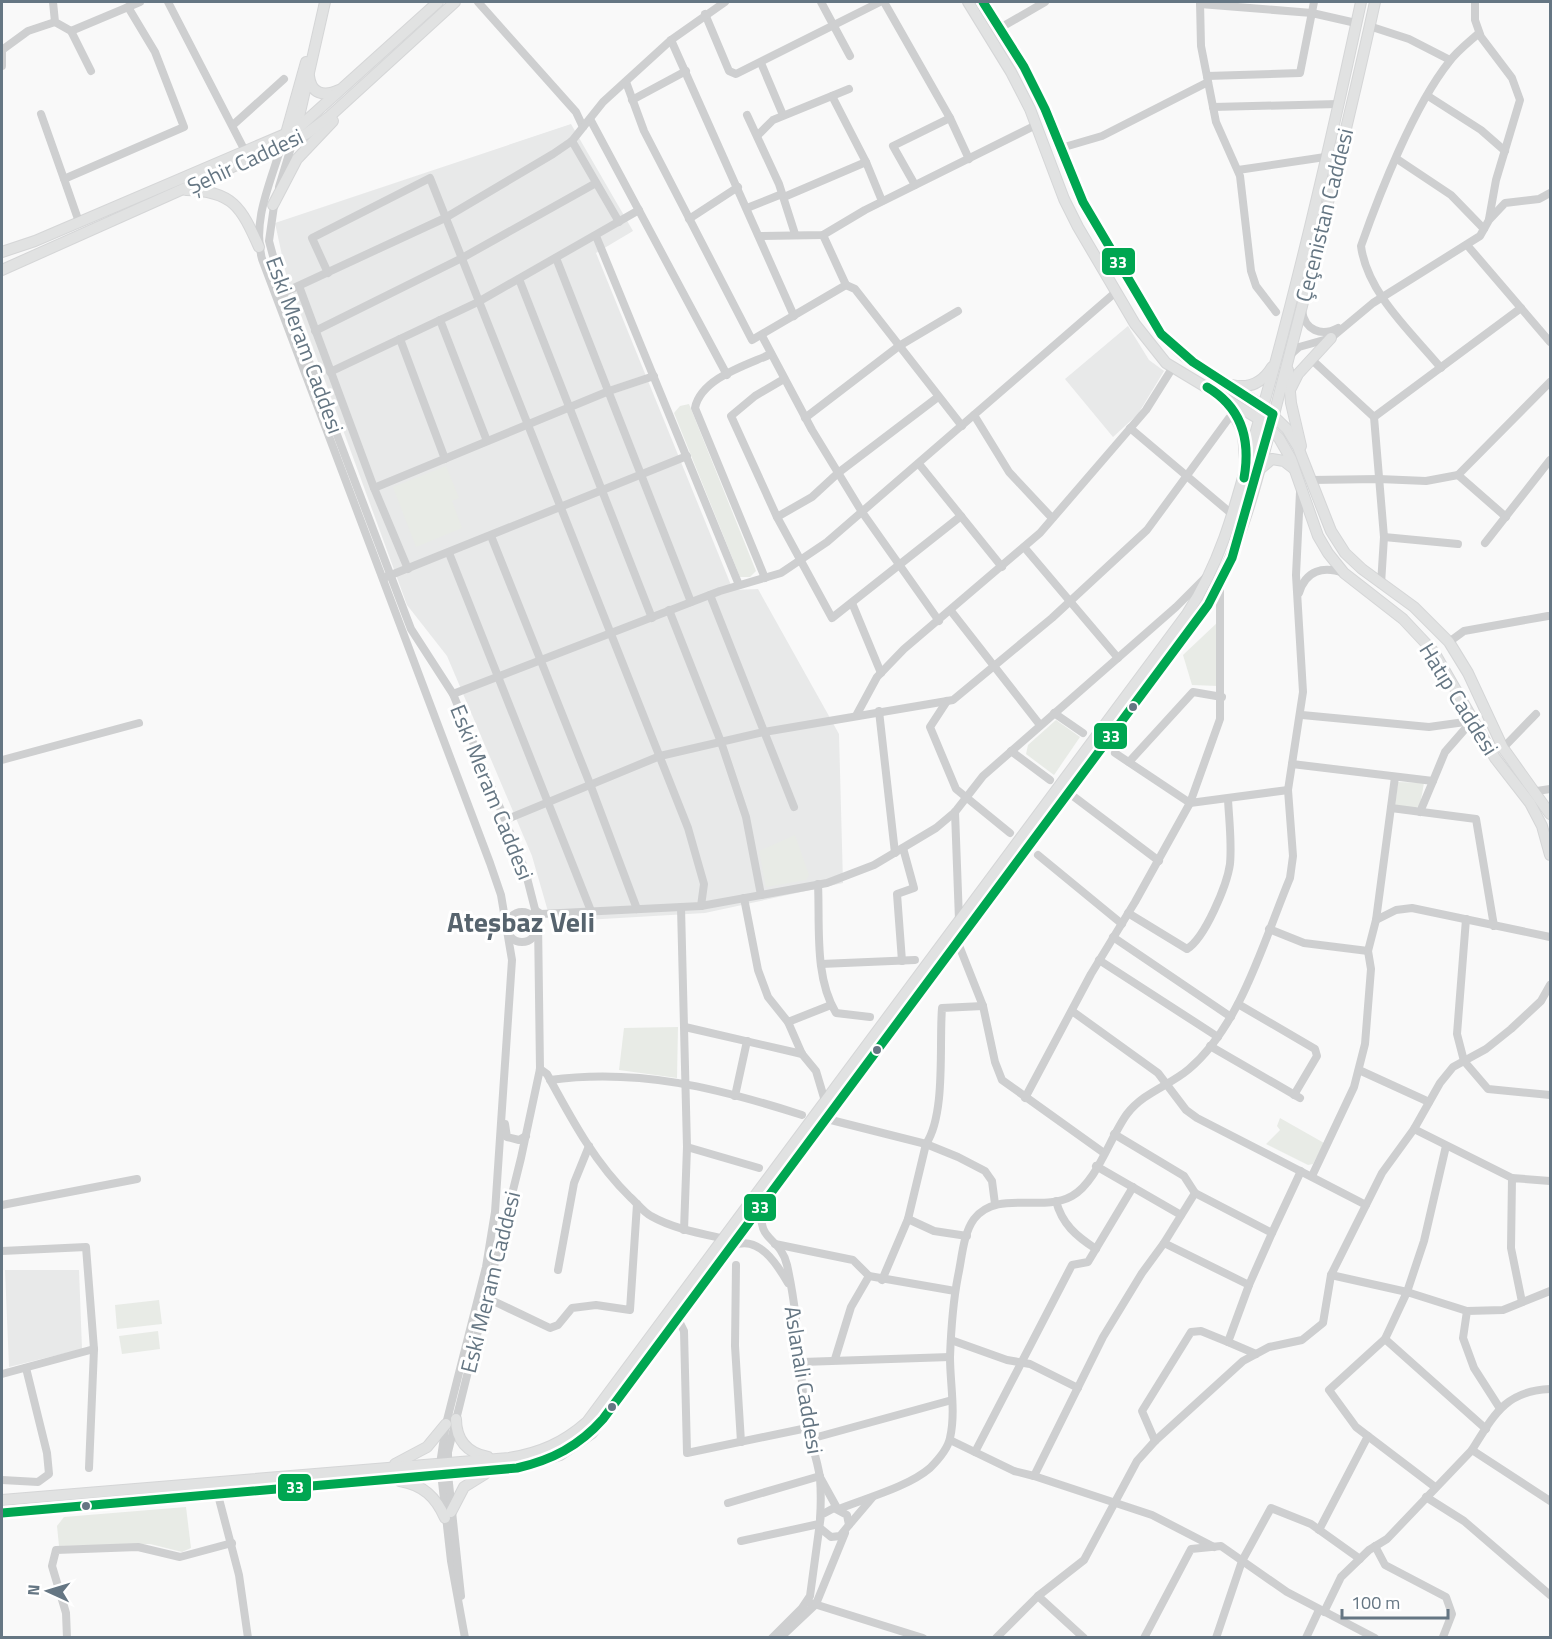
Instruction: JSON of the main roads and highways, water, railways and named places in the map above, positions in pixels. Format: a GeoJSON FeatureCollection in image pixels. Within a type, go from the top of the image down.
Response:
{"type":"FeatureCollection","features":[{"type":"Feature","properties":{"kind":"main road","name":"Eski Meram Caddesi"},"geometry":{"type":"LineString","coordinates":[[297,129],[325,2]]}},
{"type":"Feature","properties":{"kind":"main road","name":"Şehir Caddesi"},"geometry":{"type":"LineString","coordinates":[[2,252],[80,222],[245,151],[289,138],[318,126],[349,91],[438,2]]}},
{"type":"Feature","properties":{"kind":"main road","name":"Şehir Caddesi"},"geometry":{"type":"LineString","coordinates":[[289,138],[297,129],[349,91],[455,2]]}},
{"type":"Feature","properties":{"kind":"main road","name":"Hatıp Caddesi"},"geometry":{"type":"LineString","coordinates":[[968,2],[1011,72],[1036,125],[1064,199],[1135,324],[1166,363],[1270,427],[1285,448],[1318,536],[1328,553],[1344,573],[1419,636],[1453,682],[1472,721],[1495,758],[1530,803],[1542,826],[1551,855]]}},
{"type":"Feature","properties":{"kind":"main road"},"geometry":{"type":"LineString","coordinates":[[983,2],[1024,67],[1083,202],[1161,334],[1184,356],[1274,414],[1293,437],[1304,461]]}},
{"type":"Feature","properties":{"kind":"main road","name":"Çeçenistan Caddesi"},"geometry":{"type":"LineString","coordinates":[[1251,471],[1259,419],[1276,359],[1361,2]]}},
{"type":"Feature","properties":{"kind":"main road","name":"Çeçenistan Caddesi"},"geometry":{"type":"LineString","coordinates":[[1251,471],[1274,414],[1375,2]]}},
{"type":"Feature","properties":{"kind":"main road","name":"Eski Meram Caddesi"},"geometry":{"type":"LineString","coordinates":[[281,147],[289,138],[304,68],[314,45]]}},
{"type":"Feature","properties":{"kind":"main road"},"geometry":{"type":"LineString","coordinates":[[309,76],[314,89],[325,94],[349,91]]}},
{"type":"Feature","properties":{"kind":"main road"},"geometry":{"type":"LineString","coordinates":[[273,205],[297,159],[336,118],[349,91]]}},
{"type":"Feature","properties":{"kind":"main road","name":"Şehir Caddesi"},"geometry":{"type":"LineString","coordinates":[[2,270],[281,147]]}},
{"type":"Feature","properties":{"kind":"main road"},"geometry":{"type":"LineString","coordinates":[[183,190],[208,191],[229,199],[241,210],[259,247]]}},
{"type":"Feature","properties":{"kind":"main road"},"geometry":{"type":"LineString","coordinates":[[1290,391],[1298,374],[1331,338]]}},
{"type":"Feature","properties":{"kind":"main road"},"geometry":{"type":"LineString","coordinates":[[1289,357],[1290,391],[1304,461]]}},
{"type":"Feature","properties":{"kind":"main road"},"geometry":{"type":"LineString","coordinates":[[1224,382],[1236,386],[1254,384],[1266,376],[1276,359]]}},
{"type":"Feature","properties":{"kind":"main road"},"geometry":{"type":"LineString","coordinates":[[2,1500],[383,1468],[494,1470],[548,1461],[582,1442],[603,1419],[733,1246],[1198,619],[1220,583],[1237,542],[1251,471],[1243,432],[1226,398]]}},
{"type":"Feature","properties":{"kind":"main road"},"geometry":{"type":"LineString","coordinates":[[2,1513],[388,1479],[509,1458],[548,1449],[561,1443],[586,1422],[1187,614],[1217,563],[1251,471],[1272,459],[1284,461],[1295,470]]}},
{"type":"Feature","properties":{"kind":"main road","name":"Hatıp Caddesi"},"geometry":{"type":"LineString","coordinates":[[1304,461],[1331,531],[1353,562],[1414,607],[1449,642],[1468,673],[1503,748],[1551,814]]}},
{"type":"Feature","properties":{"kind":"main road"},"geometry":{"type":"LineString","coordinates":[[383,1468],[423,1451],[451,1421],[459,1439],[467,1449],[482,1456],[509,1458]]}},
{"type":"Feature","properties":{"kind":"main road"},"geometry":{"type":"LineString","coordinates":[[388,1479],[422,1488],[448,1515],[468,1482],[494,1470]]}},
{"type":"Feature","properties":{"kind":"district","name":"Ateşbaz Veli"},"geometry":{"type":"Point","coordinates":[521,922]}}]}
